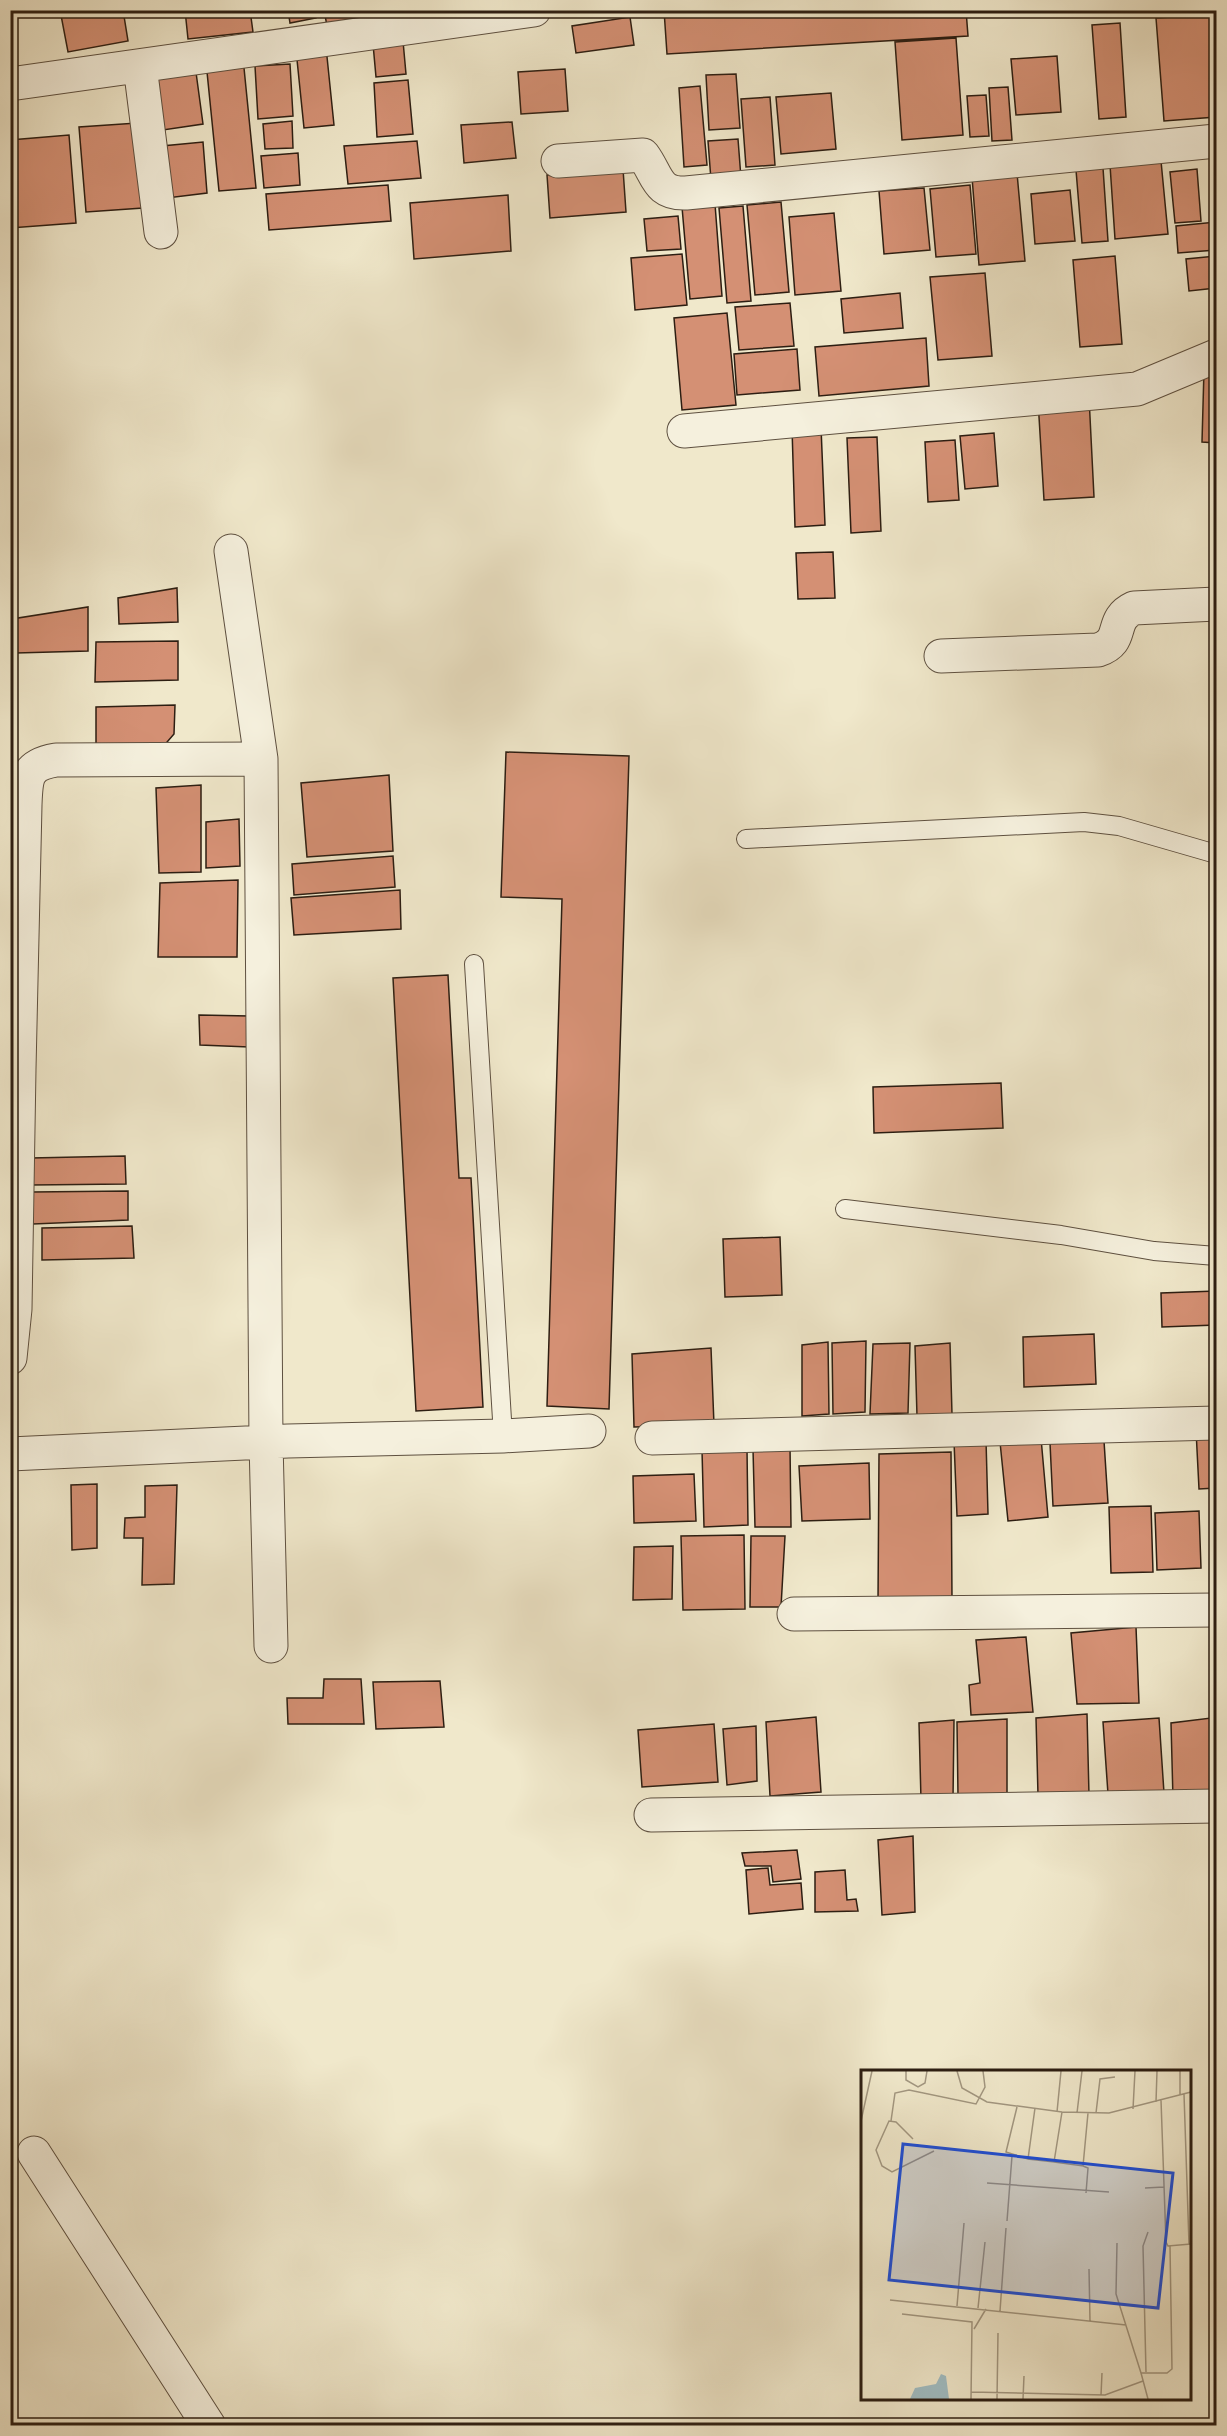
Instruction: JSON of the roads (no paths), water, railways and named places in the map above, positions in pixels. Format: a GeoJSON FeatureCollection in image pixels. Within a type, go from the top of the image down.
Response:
{"type":"FeatureCollection","features":[{"type":"Feature","properties":{"kind":"street"},"geometry":{"type":"LineString","coordinates":[[10,84],[534,10]]}},
{"type":"Feature","properties":{"kind":"street"},"geometry":{"type":"LineString","coordinates":[[140,66],[161,232]]}},
{"type":"Feature","properties":{"kind":"street"},"geometry":{"type":"LineString","coordinates":[[558,161],[643,155],[662,188],[673,194],[686,194],[1216,141]]}},
{"type":"Feature","properties":{"kind":"street"},"geometry":{"type":"LineString","coordinates":[[684,431],[1137,389],[1216,356]]}},
{"type":"Feature","properties":{"kind":"street"},"geometry":{"type":"LineString","coordinates":[[231,551],[261,759],[266,1442],[272,1646]]}},
{"type":"Feature","properties":{"kind":"street"},"geometry":{"type":"LineString","coordinates":[[941,656],[1098,650],[1110,646],[1116,638],[1118,623],[1123,613],[1134,608],[1216,604]]}},
{"type":"Feature","properties":{"kind":"street"},"geometry":{"type":"LineString","coordinates":[[10,1358],[13,1309],[18,805],[28,774],[39,763],[56,760],[261,759]]}},
{"type":"Feature","properties":{"kind":"street"},"geometry":{"type":"LineString","coordinates":[[652,1438],[1216,1423]]}},
{"type":"Feature","properties":{"kind":"street"},"geometry":{"type":"LineString","coordinates":[[10,1454],[266,1442],[503,1436],[589,1431]]}},
{"type":"Feature","properties":{"kind":"street"},"geometry":{"type":"LineString","coordinates":[[794,1614],[1216,1610]]}},
{"type":"Feature","properties":{"kind":"street"},"geometry":{"type":"LineString","coordinates":[[651,1815],[1216,1806]]}},
{"type":"Feature","properties":{"kind":"street"},"geometry":{"type":"LineString","coordinates":[[34,2154],[209,2426]]}},
{"type":"Feature","properties":{"kind":"lane"},"geometry":{"type":"LineString","coordinates":[[746,839],[1084,822],[1119,826],[1216,854]]}},
{"type":"Feature","properties":{"kind":"lane"},"geometry":{"type":"LineString","coordinates":[[474,964],[503,1436]]}},
{"type":"Feature","properties":{"kind":"lane"},"geometry":{"type":"LineString","coordinates":[[845,1209],[1061,1235],[1154,1251],[1216,1256]]}}]}
